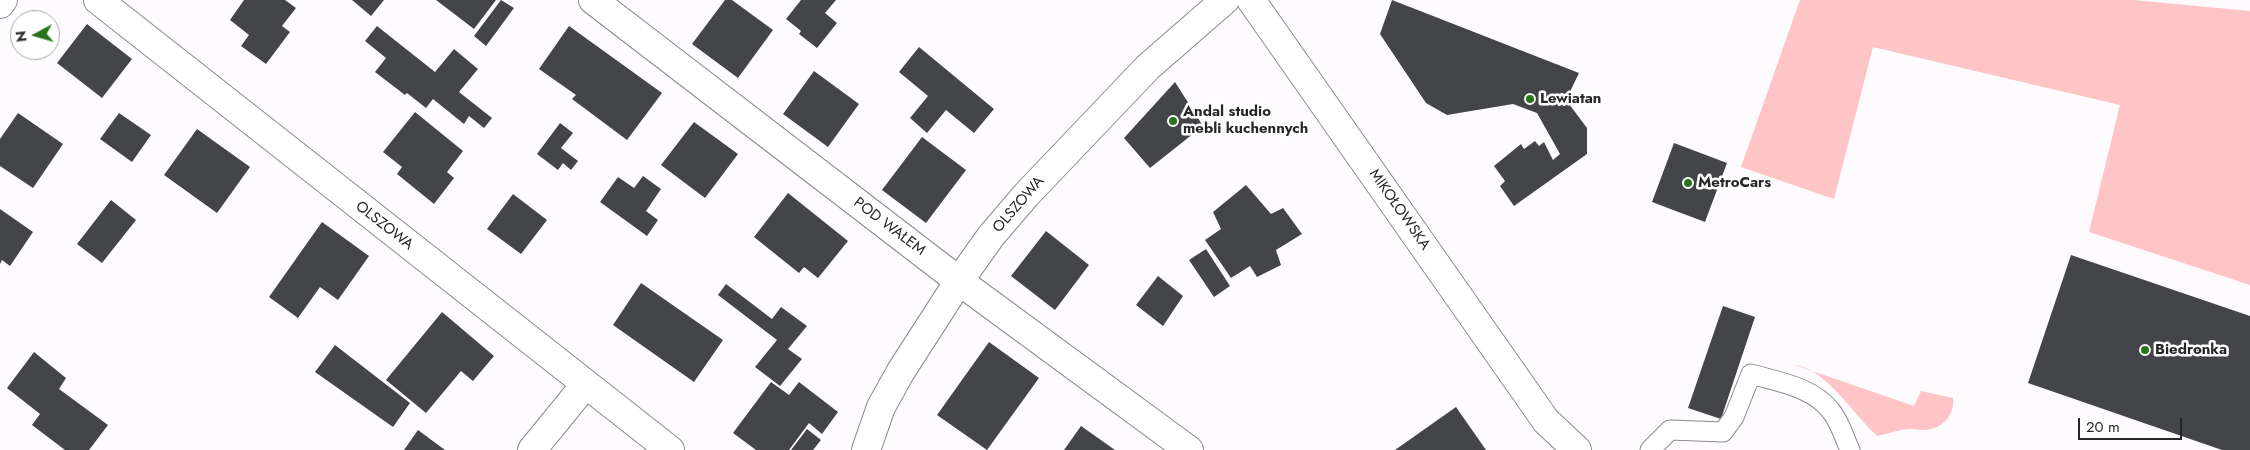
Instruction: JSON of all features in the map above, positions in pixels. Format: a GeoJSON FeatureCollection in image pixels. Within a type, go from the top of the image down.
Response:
{"type":"FeatureCollection","features":[{"type":"Feature","properties":{"kind":"street"},"geometry":{"type":"LineString","coordinates":[[0,4],[3,0]]}},
{"type":"Feature","properties":{"kind":"street","name":"OLSZOWA"},"geometry":{"type":"LineString","coordinates":[[98,0],[670,450]]}},
{"type":"Feature","properties":{"kind":"street","name":"POD WAŁEM"},"geometry":{"type":"LineString","coordinates":[[593,0],[959,281],[1189,450]]}},
{"type":"Feature","properties":{"kind":"street","name":"OLSZOWA"},"geometry":{"type":"LineString","coordinates":[[866,450],[882,407],[897,378],[959,281],[991,236],[1027,194],[1148,67],[1225,0]]}},
{"type":"Feature","properties":{"kind":"street","name":"MIKOŁOWSKA"},"geometry":{"type":"LineString","coordinates":[[1251,0],[1546,421],[1578,450]]}},
{"type":"Feature","properties":{"kind":"street"},"geometry":{"type":"LineString","coordinates":[[532,450],[585,385]]}},
{"type":"Feature","properties":{"kind":"street","name":"MIKOŁOWSKA"},"geometry":{"type":"LineString","coordinates":[[1546,421],[1556,450]]}},
{"type":"Feature","properties":{"kind":"lane"},"geometry":{"type":"LineString","coordinates":[[1650,450],[1670,430],[1723,432],[1734,417],[1751,374],[1784,383],[1820,399],[1838,422],[1850,450]]}},
{"type":"Feature","properties":{"kind":"shaded area"},"geometry":{"type":"Polygon","coordinates":[[[1800,0],[2133,0],[2250,11],[2250,285],[2089,232],[2120,105],[1873,47],[1834,199],[1741,167],[1800,0]]]}},
{"type":"Feature","properties":{"kind":"shaded area"},"geometry":{"type":"Polygon","coordinates":[[[1812,371],[1914,406],[1921,391],[1953,398],[1952,411],[1945,421],[1936,428],[1903,430],[1877,436],[1831,386],[1812,371]]]}},
{"type":"Feature","properties":{"kind":"building"},"geometry":{"type":"Polygon","coordinates":[[[244,0],[285,0],[296,8],[282,26],[290,32],[266,64],[241,46],[249,35],[230,20],[244,0]]]}},
{"type":"Feature","properties":{"kind":"building"},"geometry":{"type":"Polygon","coordinates":[[[352,0],[384,0],[371,16],[352,0]]]}},
{"type":"Feature","properties":{"kind":"building"},"geometry":{"type":"Polygon","coordinates":[[[436,0],[496,0],[474,29],[436,0]]]}},
{"type":"Feature","properties":{"kind":"building"},"geometry":{"type":"Polygon","coordinates":[[[501,0],[514,8],[486,46],[474,36],[501,0]]]}},
{"type":"Feature","properties":{"kind":"building"},"geometry":{"type":"Polygon","coordinates":[[[725,0],[732,0],[773,30],[738,78],[692,44],[725,0]]]}},
{"type":"Feature","properties":{"kind":"building"},"geometry":{"type":"Polygon","coordinates":[[[801,0],[836,0],[825,13],[837,23],[817,48],[799,34],[801,31],[786,19],[801,0]]]}},
{"type":"Feature","properties":{"kind":"building"},"geometry":{"type":"Polygon","coordinates":[[[1392,0],[1579,73],[1566,100],[1587,128],[1587,154],[1514,206],[1500,186],[1505,181],[1494,166],[1521,144],[1524,149],[1535,141],[1539,146],[1544,142],[1553,160],[1560,154],[1537,113],[1513,104],[1447,115],[1426,103],[1380,34],[1392,0]]]}},
{"type":"Feature","properties":{"kind":"building"},"geometry":{"type":"Polygon","coordinates":[[[87,24],[132,59],[102,98],[57,63],[87,24]]]}},
{"type":"Feature","properties":{"kind":"building"},"geometry":{"type":"Polygon","coordinates":[[[377,26],[435,72],[454,49],[478,69],[459,92],[492,118],[484,128],[469,116],[464,124],[433,99],[426,108],[375,72],[386,58],[365,41],[377,26]]]}},
{"type":"Feature","properties":{"kind":"building"},"geometry":{"type":"Polygon","coordinates":[[[569,26],[662,93],[627,140],[572,99],[576,95],[539,69],[569,26]]]}},
{"type":"Feature","properties":{"kind":"building"},"geometry":{"type":"Polygon","coordinates":[[[919,47],[994,109],[974,133],[946,110],[927,133],[910,118],[928,96],[899,72],[919,47]]]}},
{"type":"Feature","properties":{"kind":"building"},"geometry":{"type":"Polygon","coordinates":[[[814,71],[859,104],[828,147],[783,114],[814,71]]]}},
{"type":"Feature","properties":{"kind":"building"},"geometry":{"type":"Polygon","coordinates":[[[1175,82],[1203,126],[1150,168],[1124,138],[1175,82]]]}},
{"type":"Feature","properties":{"kind":"building"},"geometry":{"type":"Polygon","coordinates":[[[415,112],[463,151],[447,172],[454,178],[434,204],[397,174],[402,167],[383,152],[415,112]]]}},
{"type":"Feature","properties":{"kind":"building"},"geometry":{"type":"Polygon","coordinates":[[[18,113],[63,144],[33,188],[0,166],[0,139],[18,113]]]}},
{"type":"Feature","properties":{"kind":"building"},"geometry":{"type":"Polygon","coordinates":[[[119,113],[151,135],[132,162],[100,139],[119,113]]]}},
{"type":"Feature","properties":{"kind":"building"},"geometry":{"type":"Polygon","coordinates":[[[694,122],[738,154],[705,198],[661,165],[694,122]]]}},
{"type":"Feature","properties":{"kind":"building"},"geometry":{"type":"Polygon","coordinates":[[[560,123],[573,133],[561,148],[578,161],[571,170],[563,163],[558,170],[537,154],[560,123]]]}},
{"type":"Feature","properties":{"kind":"building"},"geometry":{"type":"Polygon","coordinates":[[[197,129],[250,167],[217,213],[164,175],[197,129]]]}},
{"type":"Feature","properties":{"kind":"building"},"geometry":{"type":"Polygon","coordinates":[[[922,137],[966,170],[926,223],[882,190],[922,137]]]}},
{"type":"Feature","properties":{"kind":"building"},"geometry":{"type":"Polygon","coordinates":[[[1674,143],[1727,163],[1705,222],[1652,202],[1674,143]]]}},
{"type":"Feature","properties":{"kind":"building"},"geometry":{"type":"Polygon","coordinates":[[[643,176],[661,189],[646,211],[658,220],[647,236],[600,202],[618,177],[634,188],[643,176]]]}},
{"type":"Feature","properties":{"kind":"building"},"geometry":{"type":"Polygon","coordinates":[[[1246,185],[1271,214],[1283,208],[1302,234],[1276,250],[1281,265],[1257,277],[1250,266],[1231,278],[1205,240],[1221,229],[1213,212],[1246,185]]]}},
{"type":"Feature","properties":{"kind":"building"},"geometry":{"type":"Polygon","coordinates":[[[788,193],[848,241],[818,278],[804,267],[799,273],[754,237],[788,193]]]}},
{"type":"Feature","properties":{"kind":"building"},"geometry":{"type":"Polygon","coordinates":[[[513,194],[547,220],[521,254],[487,229],[513,194]]]}},
{"type":"Feature","properties":{"kind":"building"},"geometry":{"type":"Polygon","coordinates":[[[111,200],[136,220],[102,263],[77,244],[111,200]]]}},
{"type":"Feature","properties":{"kind":"building"},"geometry":{"type":"Polygon","coordinates":[[[0,209],[33,232],[10,266],[2,260],[0,264],[0,209]]]}},
{"type":"Feature","properties":{"kind":"building"},"geometry":{"type":"Polygon","coordinates":[[[322,222],[369,256],[338,300],[320,287],[298,318],[269,297],[322,222]]]}},
{"type":"Feature","properties":{"kind":"building"},"geometry":{"type":"Polygon","coordinates":[[[1046,231],[1089,265],[1055,310],[1011,276],[1046,231]]]}},
{"type":"Feature","properties":{"kind":"building"},"geometry":{"type":"Polygon","coordinates":[[[1206,249],[1230,286],[1214,297],[1189,260],[1206,249]]]}},
{"type":"Feature","properties":{"kind":"building","name":"Biedronka"},"geometry":{"type":"Polygon","coordinates":[[[2071,255],[2250,316],[2250,450],[2222,450],[2028,383],[2071,255]]]}},
{"type":"Feature","properties":{"kind":"building"},"geometry":{"type":"Polygon","coordinates":[[[1158,276],[1183,296],[1163,326],[1136,305],[1158,276]]]}},
{"type":"Feature","properties":{"kind":"building"},"geometry":{"type":"Polygon","coordinates":[[[641,283],[723,340],[694,382],[613,325],[641,283]]]}},
{"type":"Feature","properties":{"kind":"building"},"geometry":{"type":"Polygon","coordinates":[[[726,284],[772,319],[781,307],[807,326],[788,349],[802,359],[780,386],[755,367],[777,340],[718,295],[726,284]]]}},
{"type":"Feature","properties":{"kind":"building"},"geometry":{"type":"Polygon","coordinates":[[[1723,306],[1755,317],[1721,419],[1688,408],[1723,306]]]}},
{"type":"Feature","properties":{"kind":"building"},"geometry":{"type":"Polygon","coordinates":[[[442,312],[494,356],[473,381],[461,371],[426,413],[386,380],[442,312]]]}},
{"type":"Feature","properties":{"kind":"building"},"geometry":{"type":"Polygon","coordinates":[[[989,342],[1039,378],[987,450],[937,415],[989,342]]]}},
{"type":"Feature","properties":{"kind":"building"},"geometry":{"type":"Polygon","coordinates":[[[335,345],[410,403],[393,427],[315,372],[335,345]]]}},
{"type":"Feature","properties":{"kind":"building"},"geometry":{"type":"Polygon","coordinates":[[[34,352],[66,378],[59,389],[108,425],[89,450],[65,450],[32,425],[40,414],[7,388],[34,352]]]}},
{"type":"Feature","properties":{"kind":"building"},"geometry":{"type":"Polygon","coordinates":[[[771,382],[789,395],[799,382],[838,412],[822,434],[809,423],[789,450],[756,450],[733,433],[771,382]]]}},
{"type":"Feature","properties":{"kind":"building"},"geometry":{"type":"Polygon","coordinates":[[[1456,407],[1486,450],[1395,450],[1456,407]]]}},
{"type":"Feature","properties":{"kind":"building"},"geometry":{"type":"Polygon","coordinates":[[[1081,426],[1115,450],[1064,450],[1081,426]]]}},
{"type":"Feature","properties":{"kind":"building"},"geometry":{"type":"Polygon","coordinates":[[[807,429],[821,440],[813,450],[791,450],[807,429]]]}},
{"type":"Feature","properties":{"kind":"building"},"geometry":{"type":"Polygon","coordinates":[[[418,430],[445,450],[404,450],[418,430]]]}},
{"type":"Feature","properties":{"kind":"place","name":"Lewiatan"},"geometry":{"type":"Point","coordinates":[1530,99]}},
{"type":"Feature","properties":{"kind":"place","name":"Andal studio mebli kuchennych"},"geometry":{"type":"Point","coordinates":[1173,121]}},
{"type":"Feature","properties":{"kind":"place","name":"MetroCars"},"geometry":{"type":"Point","coordinates":[1688,183]}},
{"type":"Feature","properties":{"kind":"place","name":"Biedronka"},"geometry":{"type":"Point","coordinates":[2145,350]}}]}
